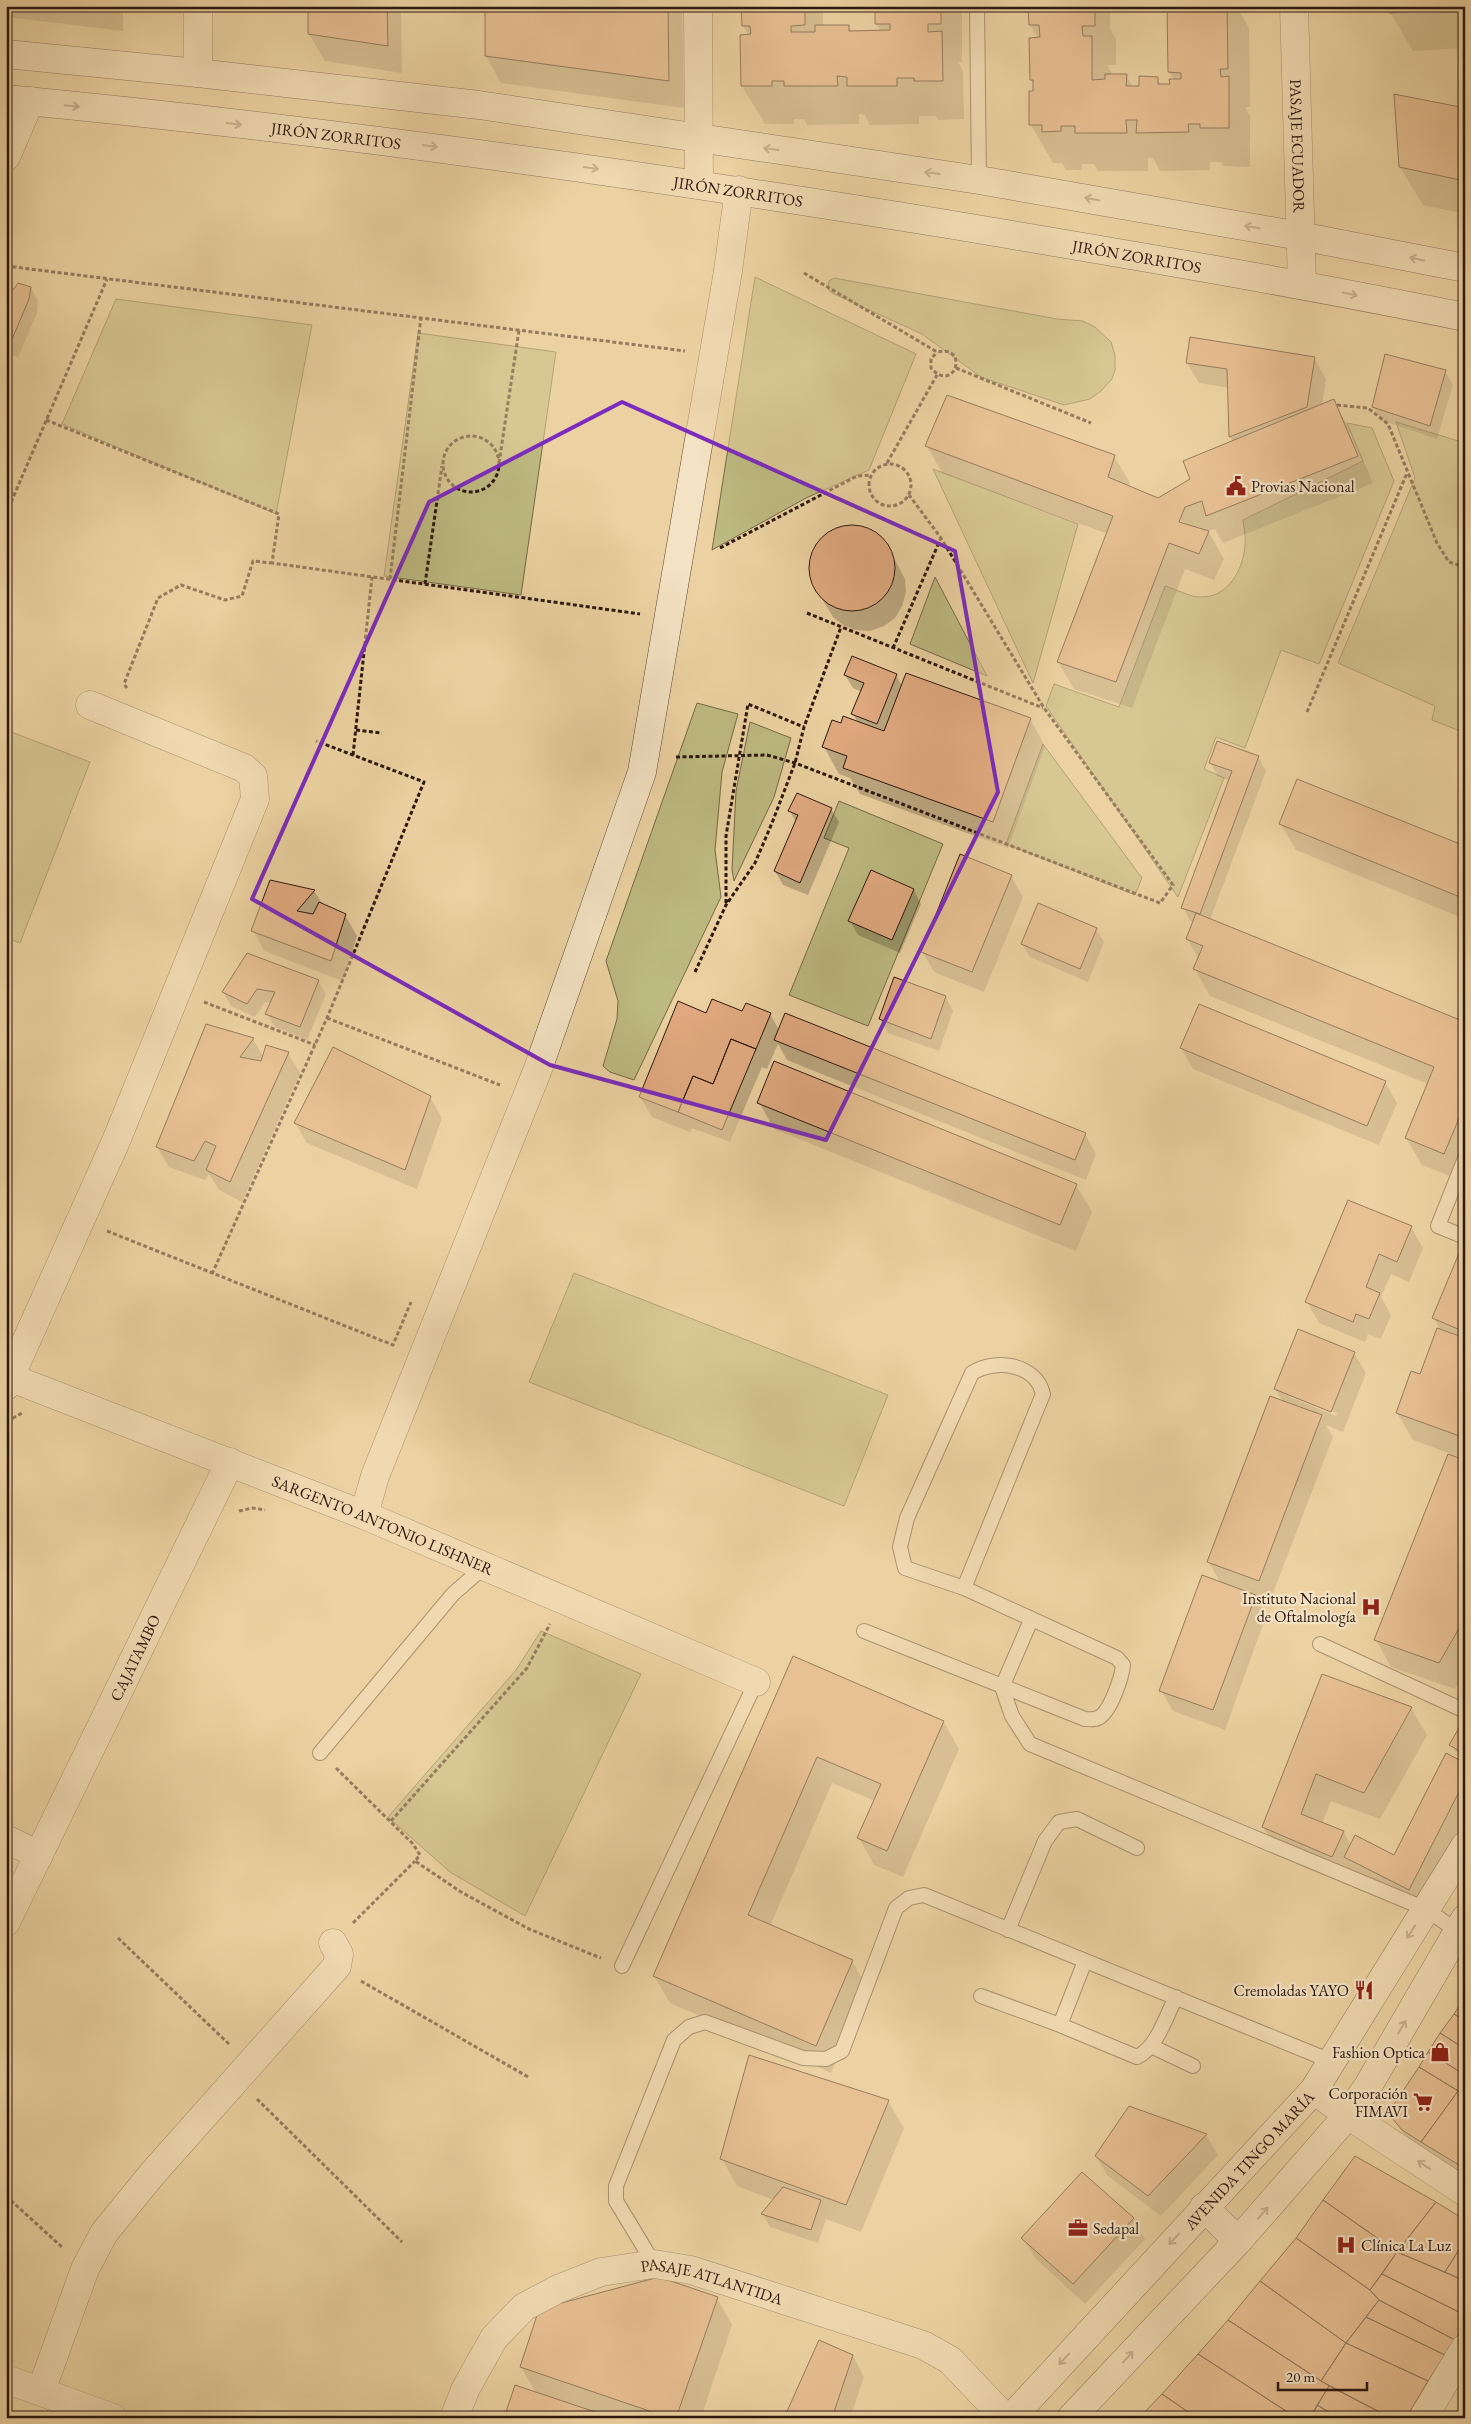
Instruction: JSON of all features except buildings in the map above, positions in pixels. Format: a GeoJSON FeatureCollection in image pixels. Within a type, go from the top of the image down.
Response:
{"type":"FeatureCollection","features":[{"type":"Feature","properties":{"kind":"street"},"geometry":{"type":"LineString","coordinates":[[198,6],[198,73]]}},
{"type":"Feature","properties":{"kind":"street"},"geometry":{"type":"LineString","coordinates":[[698,6],[700,183]]}},
{"type":"Feature","properties":{"kind":"street","name":"PASAJE ECUADOR"},"geometry":{"type":"LineString","coordinates":[[1294,6],[1302,285]]}},
{"type":"Feature","properties":{"kind":"street"},"geometry":{"type":"LineString","coordinates":[[6,54],[198,73],[479,105],[979,180],[1300,236],[1465,268]]}},
{"type":"Feature","properties":{"kind":"street"},"geometry":{"type":"LineString","coordinates":[[6,156],[18,100]]}},
{"type":"Feature","properties":{"kind":"street","name":"JIRÓN ZORRITOS"},"geometry":{"type":"LineString","coordinates":[[18,100],[425,146],[700,183],[1302,285],[1465,317]]}},
{"type":"Feature","properties":{"kind":"street"},"geometry":{"type":"LineString","coordinates":[[364,1515],[376,1476],[538,1070],[642,772],[714,354],[739,190]]}},
{"type":"Feature","properties":{"kind":"street"},"geometry":{"type":"LineString","coordinates":[[8,1379],[116,1141],[254,799],[253,776],[244,768],[90,705]]}},
{"type":"Feature","properties":{"kind":"street","name":"SARGENTO ANTONIO LISHNER"},"geometry":{"type":"LineString","coordinates":[[8,1379],[230,1462],[364,1515],[756,1682]]}},
{"type":"Feature","properties":{"kind":"street","name":"CAJATAMBO"},"geometry":{"type":"LineString","coordinates":[[6,1922],[230,1462]]}},
{"type":"Feature","properties":{"kind":"street"},"geometry":{"type":"LineString","coordinates":[[6,1839],[39,1855]]}},
{"type":"Feature","properties":{"kind":"street","name":"AVENIDA TINGO MARÍA"},"geometry":{"type":"LineString","coordinates":[[1010,2418],[1314,2090],[1465,1846]]}},
{"type":"Feature","properties":{"kind":"street"},"geometry":{"type":"LineString","coordinates":[[1071,2418],[1238,2241],[1348,2115],[1368,2086],[1461,1925]]}},
{"type":"Feature","properties":{"kind":"street"},"geometry":{"type":"LineString","coordinates":[[47,2402],[86,2269],[104,2233],[153,2173],[244,2072],[335,1955]]}},
{"type":"Feature","properties":{"kind":"street"},"geometry":{"type":"LineString","coordinates":[[1314,2090],[1348,2115],[1465,2192]]}},
{"type":"Feature","properties":{"kind":"street"},"geometry":{"type":"LineString","coordinates":[[1204,2207],[1238,2241]]}},
{"type":"Feature","properties":{"kind":"street","name":"PASAJE ATLANTIDA"},"geometry":{"type":"LineString","coordinates":[[454,2418],[466,2388],[494,2338],[524,2306],[558,2289],[601,2272],[654,2264],[691,2270],[923,2345],[950,2360],[1005,2418]]}},
{"type":"Feature","properties":{"kind":"street"},"geometry":{"type":"LineString","coordinates":[[1423,2418],[1465,2348]]}},
{"type":"Feature","properties":{"kind":"street"},"geometry":{"type":"LineString","coordinates":[[6,2378],[47,2402],[112,2418]]}},
{"type":"Feature","properties":{"kind":"lane"},"geometry":{"type":"LineString","coordinates":[[977,6],[979,180]]}},
{"type":"Feature","properties":{"kind":"lane"},"geometry":{"type":"LineString","coordinates":[[1465,1158],[1459,1190],[1438,1226],[1465,1237]]}},
{"type":"Feature","properties":{"kind":"lane"},"geometry":{"type":"LineString","coordinates":[[864,1631],[1085,1719],[1097,1719],[1106,1712],[1122,1675],[1123,1665],[1117,1658],[964,1588],[905,1568],[900,1547],[907,1518],[972,1373],[983,1366],[998,1364],[1021,1369],[1036,1378],[1041,1384],[1043,1394],[964,1588]]}},
{"type":"Feature","properties":{"kind":"lane"},"geometry":{"type":"LineString","coordinates":[[320,1753],[453,1594],[484,1566]]}},
{"type":"Feature","properties":{"kind":"lane"},"geometry":{"type":"LineString","coordinates":[[1031,1620],[1002,1687],[1012,1716],[1030,1744],[1461,1925]]}},
{"type":"Feature","properties":{"kind":"lane"},"geometry":{"type":"LineString","coordinates":[[1320,1644],[1465,1711]]}},
{"type":"Feature","properties":{"kind":"lane"},"geometry":{"type":"LineString","coordinates":[[622,1966],[756,1682]]}},
{"type":"Feature","properties":{"kind":"lane"},"geometry":{"type":"LineString","coordinates":[[1008,1930],[1044,1841],[1059,1822],[1077,1819],[1137,1848]]}},
{"type":"Feature","properties":{"kind":"lane"},"geometry":{"type":"LineString","coordinates":[[654,2264],[616,2201],[616,2186],[674,2040],[689,2027],[705,2022],[803,2058],[826,2059],[842,2051],[896,1908],[909,1898],[924,1895],[1331,2061]]}},
{"type":"Feature","properties":{"kind":"lane"},"geometry":{"type":"LineString","coordinates":[[1060,2025],[1085,1961]]}},
{"type":"Feature","properties":{"kind":"lane"},"geometry":{"type":"LineString","coordinates":[[981,1996],[1060,2025],[1137,2057],[1145,2054],[1151,2046],[1176,1997]]}},
{"type":"Feature","properties":{"kind":"lane"},"geometry":{"type":"LineString","coordinates":[[1151,2046],[1193,2066]]}},
{"type":"Feature","properties":{"kind":"path"},"geometry":{"type":"LineString","coordinates":[[6,266],[714,354]]}},
{"type":"Feature","properties":{"kind":"path"},"geometry":{"type":"LineString","coordinates":[[804,273],[937,352]]}},
{"type":"Feature","properties":{"kind":"path"},"geometry":{"type":"LineString","coordinates":[[6,514],[107,278]]}},
{"type":"Feature","properties":{"kind":"path"},"geometry":{"type":"LineString","coordinates":[[390,580],[421,318]]}},
{"type":"Feature","properties":{"kind":"path"},"geometry":{"type":"LineString","coordinates":[[442,461],[444,474],[450,484],[462,491],[474,492],[486,488],[495,479],[499,468],[519,330]]}},
{"type":"Feature","properties":{"kind":"path"},"geometry":{"type":"LineString","coordinates":[[945,350],[952,353],[956,360],[956,368],[952,374],[937,375],[931,368],[931,359],[937,352],[945,350]]}},
{"type":"Feature","properties":{"kind":"path"},"geometry":{"type":"LineString","coordinates":[[956,368],[1091,422]]}},
{"type":"Feature","properties":{"kind":"path"},"geometry":{"type":"LineString","coordinates":[[887,464],[900,466],[909,475],[912,488],[909,495],[898,504],[891,506],[877,502],[869,490],[871,475],[875,470],[887,464],[937,375]]}},
{"type":"Feature","properties":{"kind":"path"},"geometry":{"type":"LineString","coordinates":[[1337,404],[1368,408],[1388,424],[1437,543],[1449,562],[1465,567]]}},
{"type":"Feature","properties":{"kind":"path"},"geometry":{"type":"LineString","coordinates":[[46,420],[279,514],[272,563]]}},
{"type":"Feature","properties":{"kind":"path"},"geometry":{"type":"LineString","coordinates":[[425,584],[442,461],[448,447],[459,438],[474,436],[487,442],[497,453],[499,468]]}},
{"type":"Feature","properties":{"kind":"path"},"geometry":{"type":"LineString","coordinates":[[1307,712],[1407,474]]}},
{"type":"Feature","properties":{"kind":"path"},"geometry":{"type":"LineString","coordinates":[[720,548],[856,476],[871,475]]}},
{"type":"Feature","properties":{"kind":"path"},"geometry":{"type":"LineString","coordinates":[[676,757],[767,755],[795,763],[1160,903],[1173,884],[1044,708],[941,538],[909,495]]}},
{"type":"Feature","properties":{"kind":"path"},"geometry":{"type":"LineString","coordinates":[[893,648],[941,538]]}},
{"type":"Feature","properties":{"kind":"path"},"geometry":{"type":"LineString","coordinates":[[124,718],[134,695],[124,684],[158,598],[181,586],[225,600],[242,596],[253,561],[668,618]]}},
{"type":"Feature","properties":{"kind":"path"},"geometry":{"type":"LineString","coordinates":[[353,755],[372,577]]}},
{"type":"Feature","properties":{"kind":"path"},"geometry":{"type":"LineString","coordinates":[[806,614],[1044,708]]}},
{"type":"Feature","properties":{"kind":"path"},"geometry":{"type":"LineString","coordinates":[[695,972],[726,905],[754,863],[795,763],[804,727],[841,627]]}},
{"type":"Feature","properties":{"kind":"path"},"geometry":{"type":"LineString","coordinates":[[726,905],[726,836],[748,704],[804,727]]}},
{"type":"Feature","properties":{"kind":"path"},"geometry":{"type":"LineString","coordinates":[[356,730],[382,733]]}},
{"type":"Feature","properties":{"kind":"path"},"geometry":{"type":"LineString","coordinates":[[212,1274],[327,1018],[424,782],[316,741]]}},
{"type":"Feature","properties":{"kind":"path"},"geometry":{"type":"LineString","coordinates":[[196,999],[315,1044]]}},
{"type":"Feature","properties":{"kind":"path"},"geometry":{"type":"LineString","coordinates":[[327,1018],[501,1086],[498,1094]]}},
{"type":"Feature","properties":{"kind":"path"},"geometry":{"type":"LineString","coordinates":[[102,1229],[393,1345],[412,1300]]}},
{"type":"Feature","properties":{"kind":"path"},"geometry":{"type":"LineString","coordinates":[[6,1418],[13,1418],[21,1413],[28,1413]]}},
{"type":"Feature","properties":{"kind":"path"},"geometry":{"type":"LineString","coordinates":[[210,1502],[236,1512],[253,1508],[268,1510]]}},
{"type":"Feature","properties":{"kind":"path"},"geometry":{"type":"LineString","coordinates":[[391,1821],[527,1668],[562,1600]]}},
{"type":"Feature","properties":{"kind":"path"},"geometry":{"type":"LineString","coordinates":[[540,1622],[557,1630]]}},
{"type":"Feature","properties":{"kind":"path"},"geometry":{"type":"LineString","coordinates":[[320,1753],[391,1821],[420,1854],[335,1955],[530,2078]]}},
{"type":"Feature","properties":{"kind":"path"},"geometry":{"type":"LineString","coordinates":[[415,1860],[461,1892],[529,1929],[622,1966]]}},
{"type":"Feature","properties":{"kind":"path"},"geometry":{"type":"LineString","coordinates":[[118,1938],[402,2242]]}},
{"type":"Feature","properties":{"kind":"path"},"geometry":{"type":"LineString","coordinates":[[6,2196],[86,2269]]}},
{"type":"Feature","properties":{"kind":"highlighted area"},"geometry":{"type":"Polygon","coordinates":[[[622,402],[955,551],[998,792],[826,1140],[550,1065],[252,899],[429,502],[622,402]]]}},
{"type":"Feature","properties":{"kind":"shaded area"},"geometry":{"type":"Polygon","coordinates":[[[755,277],[916,354],[869,470],[806,498],[712,550],[755,277]]]}},
{"type":"Feature","properties":{"kind":"shaded area"},"geometry":{"type":"Polygon","coordinates":[[[834,278],[1057,319],[1083,321],[1095,327],[1111,342],[1115,355],[1115,370],[1112,379],[1090,399],[1064,405],[981,377],[922,334],[832,293],[828,289],[829,281],[834,278]]]}},
{"type":"Feature","properties":{"kind":"shaded area"},"geometry":{"type":"Polygon","coordinates":[[[116,299],[312,325],[276,514],[62,424],[116,299]]]}},
{"type":"Feature","properties":{"kind":"shaded area"},"geometry":{"type":"Polygon","coordinates":[[[418,333],[556,352],[521,595],[384,576],[418,333]]]}},
{"type":"Feature","properties":{"kind":"shaded area"},"geometry":{"type":"Polygon","coordinates":[[[1396,422],[1465,443],[1465,733],[1432,720],[1435,706],[1338,663],[1415,478],[1396,422]]]}},
{"type":"Feature","properties":{"kind":"shaded area"},"geometry":{"type":"Polygon","coordinates":[[[1347,423],[1372,428],[1394,481],[1319,664],[1281,650],[1245,748],[1216,737],[1204,769],[1224,778],[1178,897],[1046,706],[1054,684],[1119,707],[1165,586],[1198,597],[1211,596],[1227,587],[1237,573],[1244,555],[1243,520],[1363,461],[1347,423]]]}},
{"type":"Feature","properties":{"kind":"shaded area"},"geometry":{"type":"Polygon","coordinates":[[[933,469],[1078,524],[1033,683],[933,469]]]}},
{"type":"Feature","properties":{"kind":"shaded area"},"geometry":{"type":"Polygon","coordinates":[[[935,577],[987,676],[910,644],[935,577]]]}},
{"type":"Feature","properties":{"kind":"shaded area"},"geometry":{"type":"Polygon","coordinates":[[[697,703],[738,714],[722,772],[715,850],[721,897],[634,1080],[610,1072],[603,1066],[617,1019],[618,1001],[606,961],[697,703]]]}},
{"type":"Feature","properties":{"kind":"shaded area"},"geometry":{"type":"Polygon","coordinates":[[[750,722],[791,738],[774,797],[734,881],[732,870],[736,791],[750,722]]]}},
{"type":"Feature","properties":{"kind":"shaded area"},"geometry":{"type":"Polygon","coordinates":[[[6,730],[90,762],[20,943],[6,938],[6,730]]]}},
{"type":"Feature","properties":{"kind":"shaded area"},"geometry":{"type":"Polygon","coordinates":[[[1043,744],[1142,878],[1135,895],[1006,844],[1043,744]]]}},
{"type":"Feature","properties":{"kind":"shaded area"},"geometry":{"type":"Polygon","coordinates":[[[839,801],[943,844],[868,1026],[789,995],[849,848],[824,838],[839,801]]]}},
{"type":"Feature","properties":{"kind":"shaded area"},"geometry":{"type":"Polygon","coordinates":[[[574,1273],[888,1395],[844,1506],[529,1382],[574,1273]]]}},
{"type":"Feature","properties":{"kind":"shaded area"},"geometry":{"type":"Polygon","coordinates":[[[541,1631],[641,1674],[525,1916],[450,1872],[388,1817],[516,1670],[541,1631]]]}},
{"type":"Feature","properties":{"kind":"place","name":"Provias Nacional"},"geometry":{"type":"Point","coordinates":[1236,486]}},
{"type":"Feature","properties":{"kind":"place","name":"Instituto Nacional de Oftalmología"},"geometry":{"type":"Point","coordinates":[1371,1607]}},
{"type":"Feature","properties":{"kind":"place","name":"Cremoladas YAYO"},"geometry":{"type":"Point","coordinates":[1364,1990]}},
{"type":"Feature","properties":{"kind":"place","name":"Fashion Optica"},"geometry":{"type":"Point","coordinates":[1440,2052]}},
{"type":"Feature","properties":{"kind":"place","name":"Corporación FIMAVI"},"geometry":{"type":"Point","coordinates":[1423,2102]}},
{"type":"Feature","properties":{"kind":"place","name":"Sedapal"},"geometry":{"type":"Point","coordinates":[1078,2228]}},
{"type":"Feature","properties":{"kind":"place","name":"Clínica La Luz"},"geometry":{"type":"Point","coordinates":[1346,2245]}}]}
